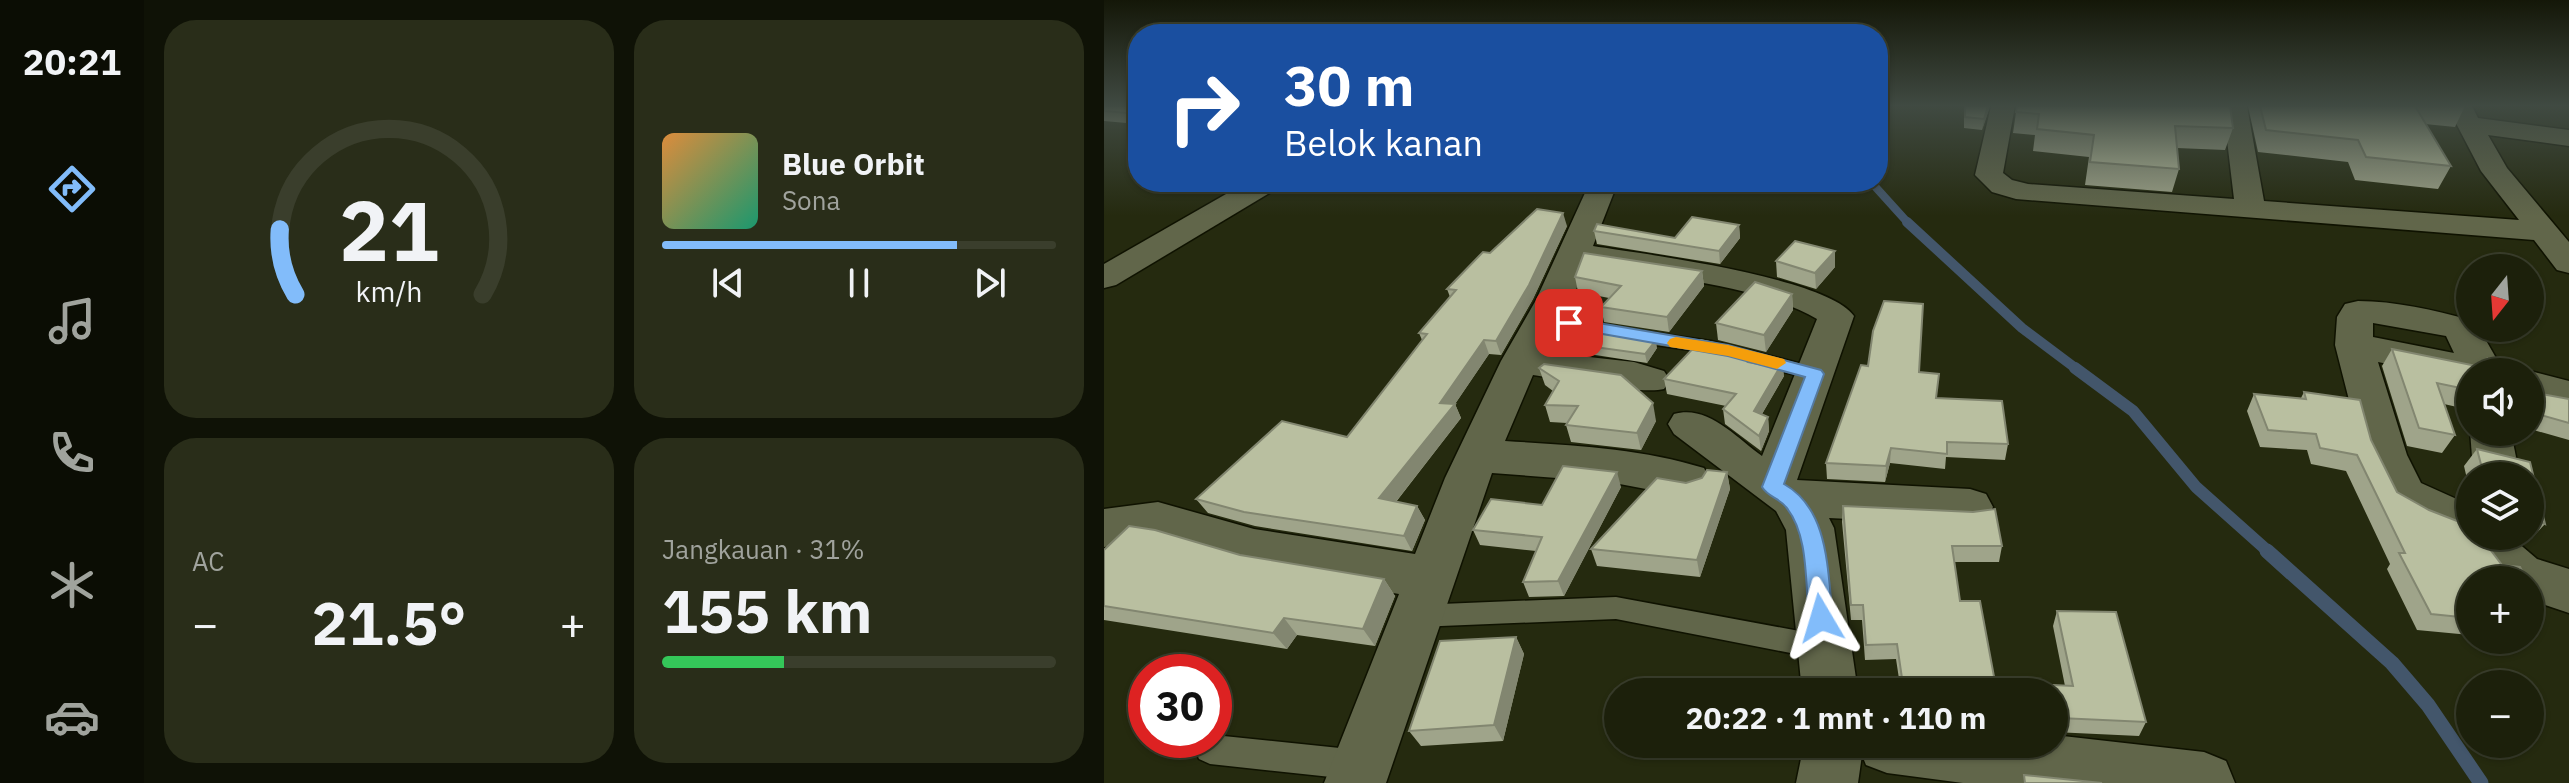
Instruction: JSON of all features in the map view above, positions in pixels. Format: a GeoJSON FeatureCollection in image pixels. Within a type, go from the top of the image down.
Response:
{"type":"FeatureCollection","features":[{"type":"Feature","properties":{"kind":"street"},"geometry":{"type":"LineString","coordinates":[[1993,143],[1989,175],[2002,186],[2026,193],[2544,231]]}},
{"type":"Feature","properties":{"kind":"street"},"geometry":{"type":"LineString","coordinates":[[2240,143],[2250,210]]}},
{"type":"Feature","properties":{"kind":"street"},"geometry":{"type":"LineString","coordinates":[[2479,143],[2495,171],[2569,263]]}},
{"type":"Feature","properties":{"kind":"street"},"geometry":{"type":"LineString","coordinates":[[1104,278],[1251,192]]}},
{"type":"Feature","properties":{"kind":"street"},"geometry":{"type":"LineString","coordinates":[[1359,774],[1477,456],[1520,361],[1544,318],[1600,192]]}},
{"type":"Feature","properties":{"kind":"street"},"geometry":{"type":"LineString","coordinates":[[1573,252],[1703,275],[1829,309],[1836,316],[1815,374],[1782,493]]}},
{"type":"Feature","properties":{"kind":"street"},"geometry":{"type":"LineString","coordinates":[[2456,366],[2354,345],[2385,455],[2404,495],[2456,519]]}},
{"type":"Feature","properties":{"kind":"street"},"geometry":{"type":"LineString","coordinates":[[1520,361],[1634,375],[1650,380]]}},
{"type":"Feature","properties":{"kind":"street"},"geometry":{"type":"LineString","coordinates":[[2544,388],[2569,395]]}},
{"type":"Feature","properties":{"kind":"street"},"geometry":{"type":"LineString","coordinates":[[1689,424],[1782,493],[1810,528],[1828,678]]}},
{"type":"Feature","properties":{"kind":"street"},"geometry":{"type":"LineString","coordinates":[[1477,456],[1631,467],[1688,480]]}},
{"type":"Feature","properties":{"kind":"street"},"geometry":{"type":"LineString","coordinates":[[1782,493],[1970,507]]}},
{"type":"Feature","properties":{"kind":"street"},"geometry":{"type":"LineString","coordinates":[[1104,528],[1117,529],[1142,520],[1159,520],[1226,543],[1294,558],[1424,596]]}},
{"type":"Feature","properties":{"kind":"street"},"geometry":{"type":"LineString","coordinates":[[2493,550],[2504,566],[2525,578],[2569,591]]}},
{"type":"Feature","properties":{"kind":"street"},"geometry":{"type":"LineString","coordinates":[[1827,783],[1831,758]]}},
{"type":"Feature","properties":{"kind":"street"},"geometry":{"type":"LineString","coordinates":[[2001,758],[2204,783]]}},
{"type":"Feature","properties":{"kind":"lane"},"geometry":{"type":"LineString","coordinates":[[1544,318],[1620,334],[1722,349],[1815,374]]}},
{"type":"Feature","properties":{"kind":"lane"},"geometry":{"type":"LineString","coordinates":[[1424,596],[1616,608],[1825,647]]}},
{"type":"Feature","properties":{"kind":"lane"},"geometry":{"type":"LineString","coordinates":[[1232,753],[1359,774]]}},
{"type":"Feature","properties":{"kind":"building"},"geometry":{"type":"Polygon","coordinates":[[[2093,143],[2177,143],[2179,169],[2090,162],[2093,143]]]}},
{"type":"Feature","properties":{"kind":"building"},"geometry":{"type":"Polygon","coordinates":[[[2359,143],[2437,143],[2451,166],[2366,157],[2359,143]]]}},
{"type":"Feature","properties":{"kind":"building"},"geometry":{"type":"Polygon","coordinates":[[[1537,209],[1563,213],[1529,285],[1496,341],[1484,340],[1440,403],[1455,404],[1379,498],[1417,506],[1404,536],[1244,512],[1196,499],[1282,421],[1347,437],[1427,334],[1419,333],[1456,290],[1447,289],[1483,252],[1490,253],[1537,209]]]}},
{"type":"Feature","properties":{"kind":"building"},"geometry":{"type":"Polygon","coordinates":[[[1692,217],[1739,225],[1719,251],[1594,231],[1597,224],[1675,238],[1692,217]]]}},
{"type":"Feature","properties":{"kind":"building"},"geometry":{"type":"Polygon","coordinates":[[[1795,241],[1835,251],[1815,273],[1776,261],[1795,241]]]}},
{"type":"Feature","properties":{"kind":"building"},"geometry":{"type":"Polygon","coordinates":[[[1584,253],[1702,271],[1667,317],[1601,307],[1621,286],[1575,277],[1584,253]]]}},
{"type":"Feature","properties":{"kind":"building"},"geometry":{"type":"Polygon","coordinates":[[[1755,282],[1792,294],[1764,335],[1716,323],[1755,282]]]}},
{"type":"Feature","properties":{"kind":"building"},"geometry":{"type":"Polygon","coordinates":[[[1884,301],[1923,304],[1919,372],[1939,374],[1936,398],[2002,401],[2008,444],[1947,442],[1947,454],[1891,448],[1886,466],[1826,463],[1861,365],[1868,366],[1873,331],[1884,301]]]}},
{"type":"Feature","properties":{"kind":"building"},"geometry":{"type":"Polygon","coordinates":[[[1588,328],[1656,340],[1645,354],[1573,344],[1588,328]]]}},
{"type":"Feature","properties":{"kind":"building"},"geometry":{"type":"Polygon","coordinates":[[[1701,340],[1754,353],[1748,362],[1763,365],[1770,357],[1783,362],[1754,411],[1768,417],[1759,436],[1723,409],[1736,394],[1664,379],[1701,340]]]}},
{"type":"Feature","properties":{"kind":"building"},"geometry":{"type":"Polygon","coordinates":[[[2392,349],[2456,362],[2456,387],[2437,383],[2455,435],[2419,428],[2392,349]]]}},
{"type":"Feature","properties":{"kind":"building"},"geometry":{"type":"Polygon","coordinates":[[[1544,364],[1621,375],[1653,403],[1637,433],[1566,425],[1578,406],[1545,405],[1559,381],[1539,368],[1544,364]]]}},
{"type":"Feature","properties":{"kind":"building"},"geometry":{"type":"Polygon","coordinates":[[[2304,392],[2360,400],[2371,440],[2397,492],[2456,521],[2456,550],[2491,550],[2502,565],[2511,566],[2456,566],[2456,617],[2431,614],[2399,553],[2405,553],[2357,455],[2320,448],[2316,434],[2268,430],[2254,394],[2306,399],[2304,392]]]}},
{"type":"Feature","properties":{"kind":"building"},"geometry":{"type":"Polygon","coordinates":[[[2544,395],[2569,399],[2569,423],[2544,416],[2544,395]]]}},
{"type":"Feature","properties":{"kind":"building"},"geometry":{"type":"Polygon","coordinates":[[[2477,449],[2530,462],[2480,462],[2477,449]]]}},
{"type":"Feature","properties":{"kind":"building"},"geometry":{"type":"Polygon","coordinates":[[[1563,466],[1617,472],[1558,581],[1523,582],[1542,537],[1473,530],[1491,499],[1542,505],[1563,466]]]}},
{"type":"Feature","properties":{"kind":"building"},"geometry":{"type":"Polygon","coordinates":[[[1707,470],[1727,472],[1697,560],[1591,549],[1657,478],[1686,483],[1702,478],[1707,470]]]}},
{"type":"Feature","properties":{"kind":"building"},"geometry":{"type":"Polygon","coordinates":[[[1843,506],[1973,512],[1995,509],[2002,546],[1952,546],[1960,601],[1980,601],[1994,678],[1902,678],[1897,644],[1866,645],[1863,605],[1851,605],[1843,506]]]}},
{"type":"Feature","properties":{"kind":"building"},"geometry":{"type":"Polygon","coordinates":[[[1129,526],[1155,530],[1240,555],[1384,579],[1363,629],[1284,618],[1273,633],[1104,606],[1104,550],[1129,526]]]}},
{"type":"Feature","properties":{"kind":"building"},"geometry":{"type":"Polygon","coordinates":[[[2057,611],[2116,612],[2146,722],[2068,718],[2068,686],[2073,686],[2057,611]]]}},
{"type":"Feature","properties":{"kind":"building"},"geometry":{"type":"Polygon","coordinates":[[[1516,637],[1494,725],[1409,731],[1440,641],[1516,637]]]}},
{"type":"Feature","properties":{"kind":"building"},"geometry":{"type":"Polygon","coordinates":[[[2024,775],[2102,783],[2025,783],[2024,775]]]}},
{"type":"Feature","properties":{"kind":"waterway"},"geometry":{"type":"LineString","coordinates":[[1880,192],[1908,223]]}},
{"type":"Feature","properties":{"kind":"waterway"},"geometry":{"type":"LineString","coordinates":[[1908,223],[2022,328],[2078,370]]}},
{"type":"Feature","properties":{"kind":"waterway"},"geometry":{"type":"LineString","coordinates":[[2075,368],[2133,411],[2196,487],[2270,553]]}},
{"type":"Feature","properties":{"kind":"waterway"},"geometry":{"type":"LineString","coordinates":[[2267,551],[2392,663],[2428,705],[2481,783]]}},
{"type":"Feature","properties":{"kind":"slow traffic"},"geometry":{"type":"LineString","coordinates":[[1676,343],[1711,347],[1777,363]]}},
{"type":"Feature","properties":{"kind":"route"},"geometry":{"type":"LineString","coordinates":[[1569,323],[1745,354],[1815,374],[1772,487],[1792,499],[1810,528],[1821,618]]}}]}
